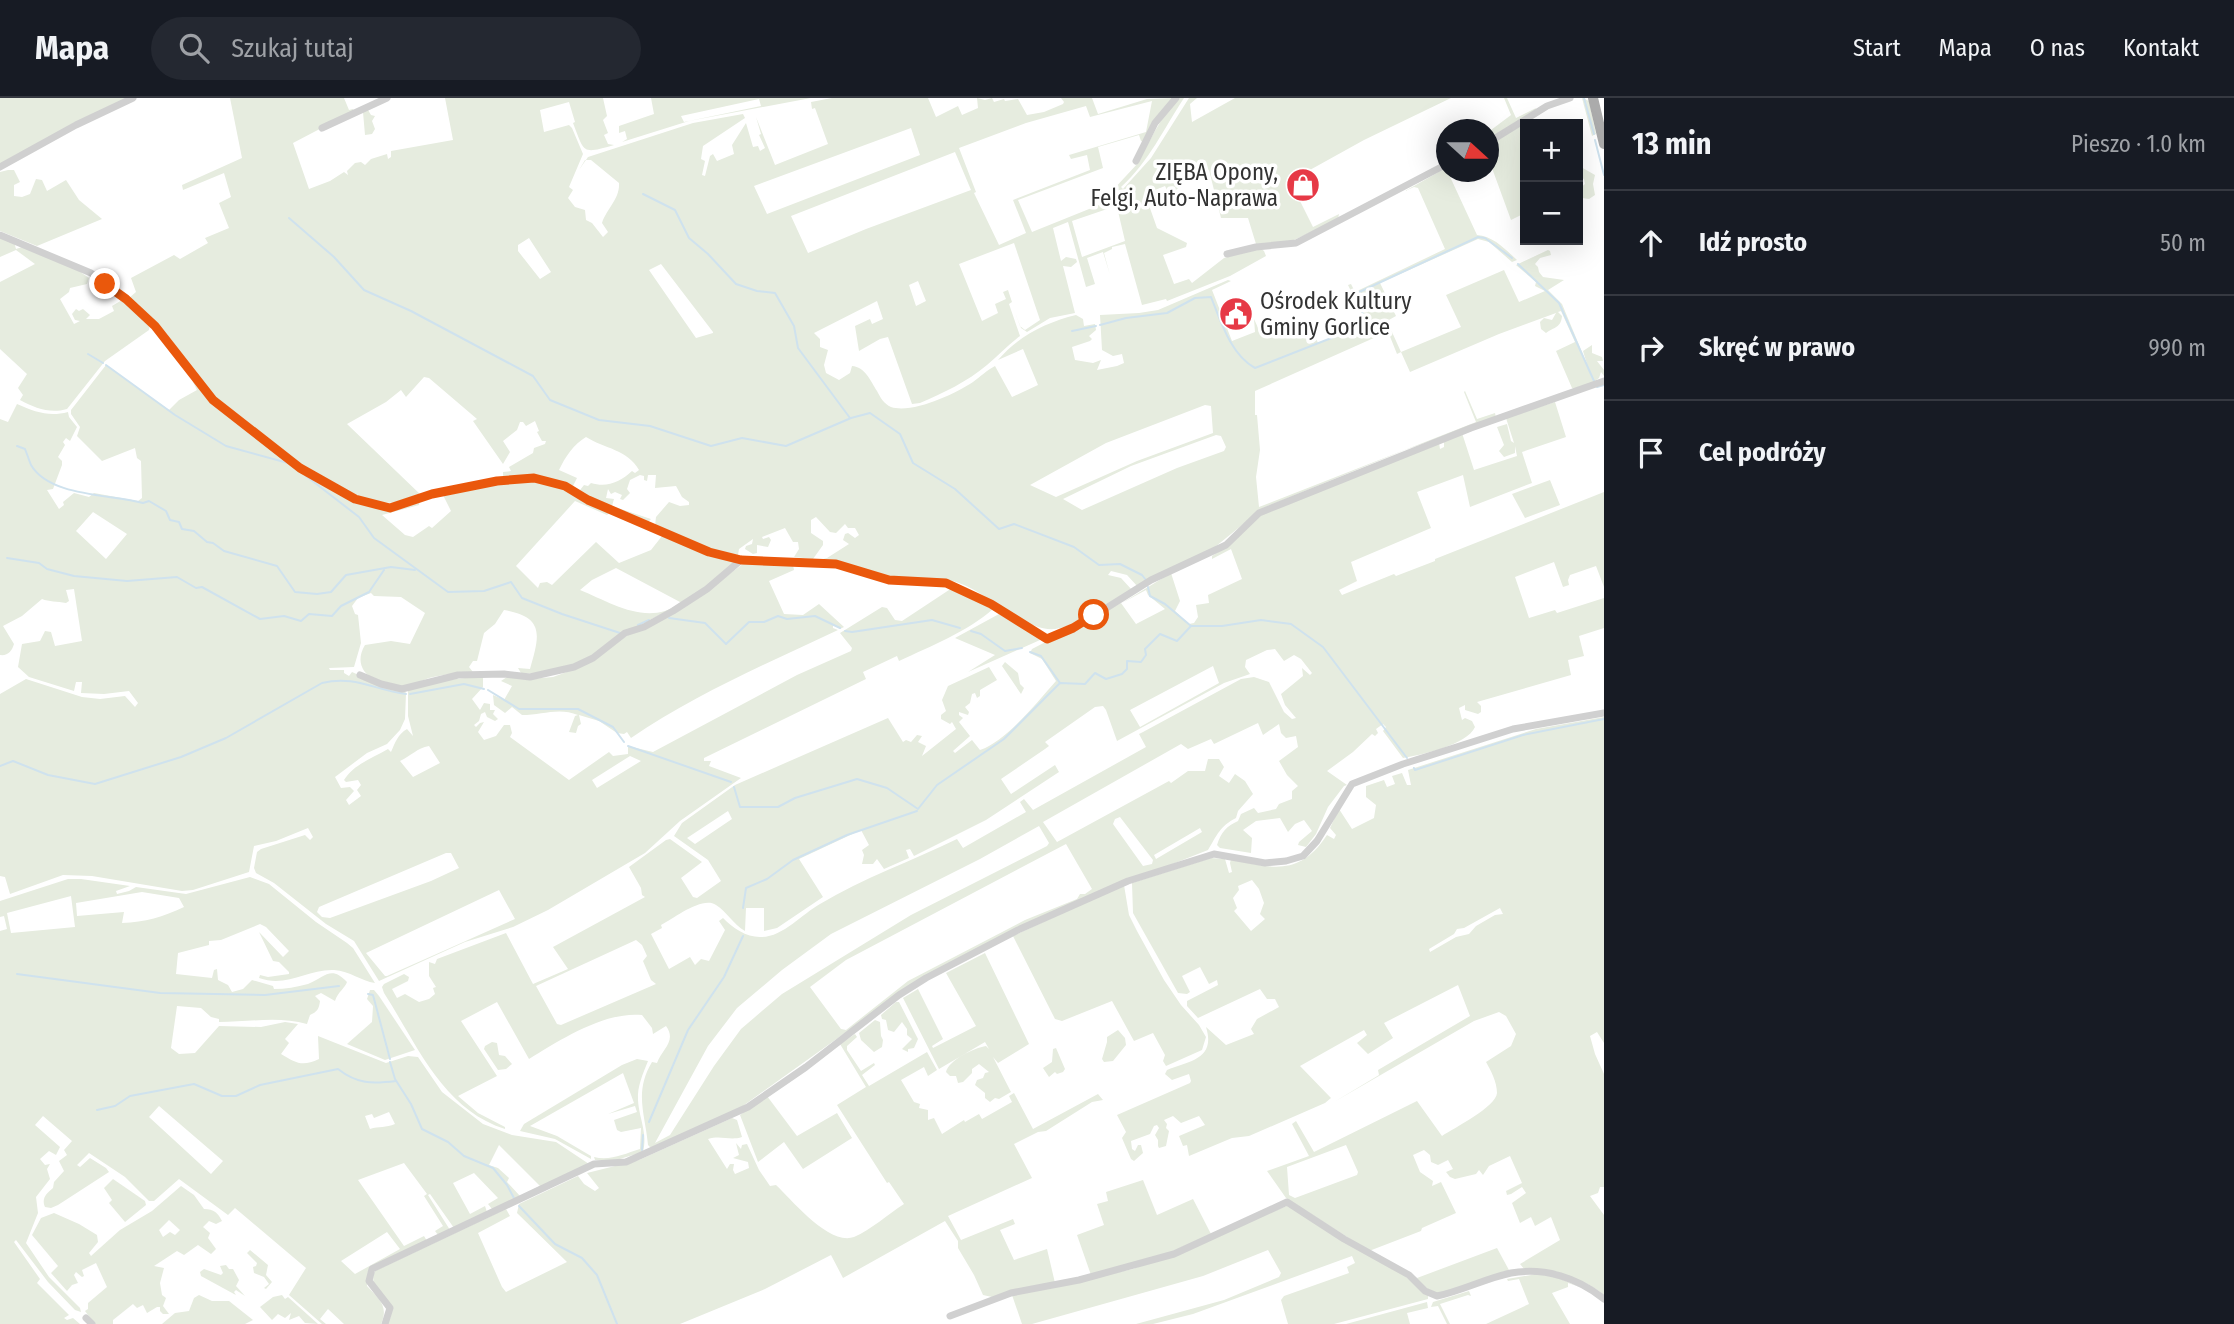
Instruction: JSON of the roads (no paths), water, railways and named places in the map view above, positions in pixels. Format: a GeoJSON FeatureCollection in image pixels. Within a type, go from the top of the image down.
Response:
{"type":"FeatureCollection","features":[{"type":"Feature","properties":{"kind":"main road"},"geometry":{"type":"LineString","coordinates":[[1593,98],[1604,144]]}},
{"type":"Feature","properties":{"kind":"street"},"geometry":{"type":"LineString","coordinates":[[0,167],[76,124],[133,98]]}},
{"type":"Feature","properties":{"kind":"street"},"geometry":{"type":"LineString","coordinates":[[322,128],[387,98]]}},
{"type":"Feature","properties":{"kind":"street"},"geometry":{"type":"LineString","coordinates":[[1136,161],[1156,123],[1176,98]]}},
{"type":"Feature","properties":{"kind":"street"},"geometry":{"type":"LineString","coordinates":[[1499,136],[1547,106],[1570,98]]}},
{"type":"Feature","properties":{"kind":"street"},"geometry":{"type":"LineString","coordinates":[[1227,254],[1256,247],[1296,243],[1436,170]]}},
{"type":"Feature","properties":{"kind":"street"},"geometry":{"type":"LineString","coordinates":[[0,235],[91,273],[126,299],[155,326],[213,400],[300,468],[355,499],[390,508],[432,494],[497,481],[534,478],[565,486],[588,500],[709,552],[741,560],[836,564],[889,580],[946,583],[991,604],[1047,639],[1073,628],[1151,580],[1226,544],[1259,513],[1471,428],[1604,382]]}},
{"type":"Feature","properties":{"kind":"street"},"geometry":{"type":"LineString","coordinates":[[360,675],[401,689],[458,675],[504,674],[530,677],[574,667],[593,658],[625,633],[645,627],[673,611],[707,589],[741,560]]}},
{"type":"Feature","properties":{"kind":"street"},"geometry":{"type":"LineString","coordinates":[[385,1324],[390,1308],[369,1281],[372,1269],[594,1164],[626,1162],[731,1116],[806,1067],[926,978],[1020,929],[1128,881],[1214,854],[1265,863],[1303,856],[1317,841],[1352,784],[1403,764],[1513,729],[1604,713]]}},
{"type":"Feature","properties":{"kind":"street"},"geometry":{"type":"LineString","coordinates":[[950,1315],[1011,1293],[1112,1272],[1174,1254],[1287,1202],[1344,1239],[1409,1275],[1424,1291],[1437,1296],[1511,1273],[1551,1273],[1587,1286],[1604,1298]]}},
{"type":"Feature","properties":{"kind":"waterway"},"geometry":{"type":"LineString","coordinates":[[1584,98],[1594,134]]}},
{"type":"Feature","properties":{"kind":"waterway"},"geometry":{"type":"LineString","coordinates":[[1595,140],[1604,175]]}},
{"type":"Feature","properties":{"kind":"waterway"},"geometry":{"type":"LineString","coordinates":[[643,194],[675,210],[689,238],[736,284],[775,293],[794,326],[798,348],[850,418]]}},
{"type":"Feature","properties":{"kind":"waterway"},"geometry":{"type":"LineString","coordinates":[[289,218],[334,257],[364,290],[411,311],[533,376],[550,400],[599,420],[650,426],[711,446],[742,438],[786,446],[851,418],[870,413],[900,434],[913,463],[955,489],[999,529],[1014,524],[1074,547],[1099,565],[1120,564],[1142,575],[1146,580]]}},
{"type":"Feature","properties":{"kind":"waterway"},"geometry":{"type":"LineString","coordinates":[[1100,325],[1126,318],[1167,313],[1195,298],[1211,297],[1233,346],[1239,355],[1255,368],[1367,324],[1355,294],[1478,237],[1485,238],[1512,258]]}},
{"type":"Feature","properties":{"kind":"waterway"},"geometry":{"type":"LineString","coordinates":[[1518,264],[1559,303],[1594,381]]}},
{"type":"Feature","properties":{"kind":"waterway"},"geometry":{"type":"LineString","coordinates":[[1072,331],[1096,326]]}},
{"type":"Feature","properties":{"kind":"waterway"},"geometry":{"type":"LineString","coordinates":[[88,354],[103,363]]}},
{"type":"Feature","properties":{"kind":"waterway"},"geometry":{"type":"LineString","coordinates":[[106,365],[175,415],[226,446],[288,463]]}},
{"type":"Feature","properties":{"kind":"waterway"},"geometry":{"type":"LineString","coordinates":[[1597,387],[1604,385]]}},
{"type":"Feature","properties":{"kind":"waterway"},"geometry":{"type":"LineString","coordinates":[[17,446],[25,449],[31,465],[52,483],[82,493],[143,503],[149,501],[166,511],[170,520],[179,522],[182,529],[194,531],[224,551],[277,566],[295,592],[331,592],[346,575],[391,567],[415,570]]}},
{"type":"Feature","properties":{"kind":"waterway"},"geometry":{"type":"LineString","coordinates":[[306,476],[359,517],[374,538],[448,592],[484,591],[511,582],[522,598],[620,633]]}},
{"type":"Feature","properties":{"kind":"waterway"},"geometry":{"type":"LineString","coordinates":[[7,558],[39,563],[47,569],[74,576],[127,581],[177,577],[196,588],[202,587],[260,619],[284,616],[301,621],[309,614],[332,616],[341,606],[369,592],[384,570]]}},
{"type":"Feature","properties":{"kind":"waterway"},"geometry":{"type":"LineString","coordinates":[[1148,587],[1150,596],[1165,604],[1191,626]]}},
{"type":"Feature","properties":{"kind":"waterway"},"geometry":{"type":"LineString","coordinates":[[669,618],[705,623],[726,644],[749,622],[764,622],[778,616],[787,619],[815,616],[840,628]]}},
{"type":"Feature","properties":{"kind":"waterway"},"geometry":{"type":"LineString","coordinates":[[638,625],[649,620]]}},
{"type":"Feature","properties":{"kind":"waterway"},"geometry":{"type":"LineString","coordinates":[[845,631],[932,620],[960,628]]}},
{"type":"Feature","properties":{"kind":"waterway"},"geometry":{"type":"LineString","coordinates":[[734,787],[740,807],[778,807],[795,798],[857,779],[887,788],[918,809],[937,785],[1004,739],[1060,683],[1085,684],[1095,673],[1106,679],[1122,674],[1127,669],[1127,661],[1141,662],[1146,655],[1145,649],[1160,634],[1177,641],[1191,626],[1222,626],[1261,620],[1291,624],[1323,647],[1407,758]]}},
{"type":"Feature","properties":{"kind":"waterway"},"geometry":{"type":"LineString","coordinates":[[971,631],[981,634],[1005,651],[1022,648]]}},
{"type":"Feature","properties":{"kind":"waterway"},"geometry":{"type":"LineString","coordinates":[[1030,652],[1041,656],[1060,683]]}},
{"type":"Feature","properties":{"kind":"waterway"},"geometry":{"type":"LineString","coordinates":[[0,766],[13,761],[48,775],[95,784],[181,757],[226,738],[322,683],[355,682],[406,694]]}},
{"type":"Feature","properties":{"kind":"waterway"},"geometry":{"type":"LineString","coordinates":[[410,694],[464,684],[484,689]]}},
{"type":"Feature","properties":{"kind":"waterway"},"geometry":{"type":"LineString","coordinates":[[488,690],[519,709],[578,709],[613,727],[624,742]]}},
{"type":"Feature","properties":{"kind":"waterway"},"geometry":{"type":"LineString","coordinates":[[1414,768],[1415,770],[1523,735],[1604,719]]}},
{"type":"Feature","properties":{"kind":"waterway"},"geometry":{"type":"LineString","coordinates":[[628,746],[731,782]]}},
{"type":"Feature","properties":{"kind":"waterway"},"geometry":{"type":"LineString","coordinates":[[743,908],[746,888],[767,879],[793,860],[847,835],[917,811]]}},
{"type":"Feature","properties":{"kind":"waterway"},"geometry":{"type":"LineString","coordinates":[[649,1122],[688,1030],[724,977],[743,936]]}},
{"type":"Feature","properties":{"kind":"waterway"},"geometry":{"type":"LineString","coordinates":[[17,974],[160,993],[265,995],[339,986]]}},
{"type":"Feature","properties":{"kind":"waterway"},"geometry":{"type":"LineString","coordinates":[[368,994],[373,995],[390,1059]]}},
{"type":"Feature","properties":{"kind":"waterway"},"geometry":{"type":"LineString","coordinates":[[390,1062],[395,1079],[411,1104],[422,1129],[448,1142],[464,1156],[493,1168],[515,1200]]}},
{"type":"Feature","properties":{"kind":"waterway"},"geometry":{"type":"LineString","coordinates":[[97,1110],[115,1106],[130,1096],[194,1084],[222,1096],[236,1096],[260,1085],[338,1069],[365,1082],[396,1081]]}},
{"type":"Feature","properties":{"kind":"waterway"},"geometry":{"type":"LineString","coordinates":[[642,1150],[643,1135]]}},
{"type":"Feature","properties":{"kind":"waterway"},"geometry":{"type":"LineString","coordinates":[[519,1206],[555,1244],[582,1258],[597,1275],[617,1324]]}},
{"type":"Feature","properties":{"kind":"place","name":"ZIĘBA Opony, Felgi, Auto-Naprawa"},"geometry":{"type":"Point","coordinates":[1303,185]}},
{"type":"Feature","properties":{"kind":"place","name":"Ośrodek Kultury Gminy Gorlice"},"geometry":{"type":"Point","coordinates":[1236,314]}}]}
